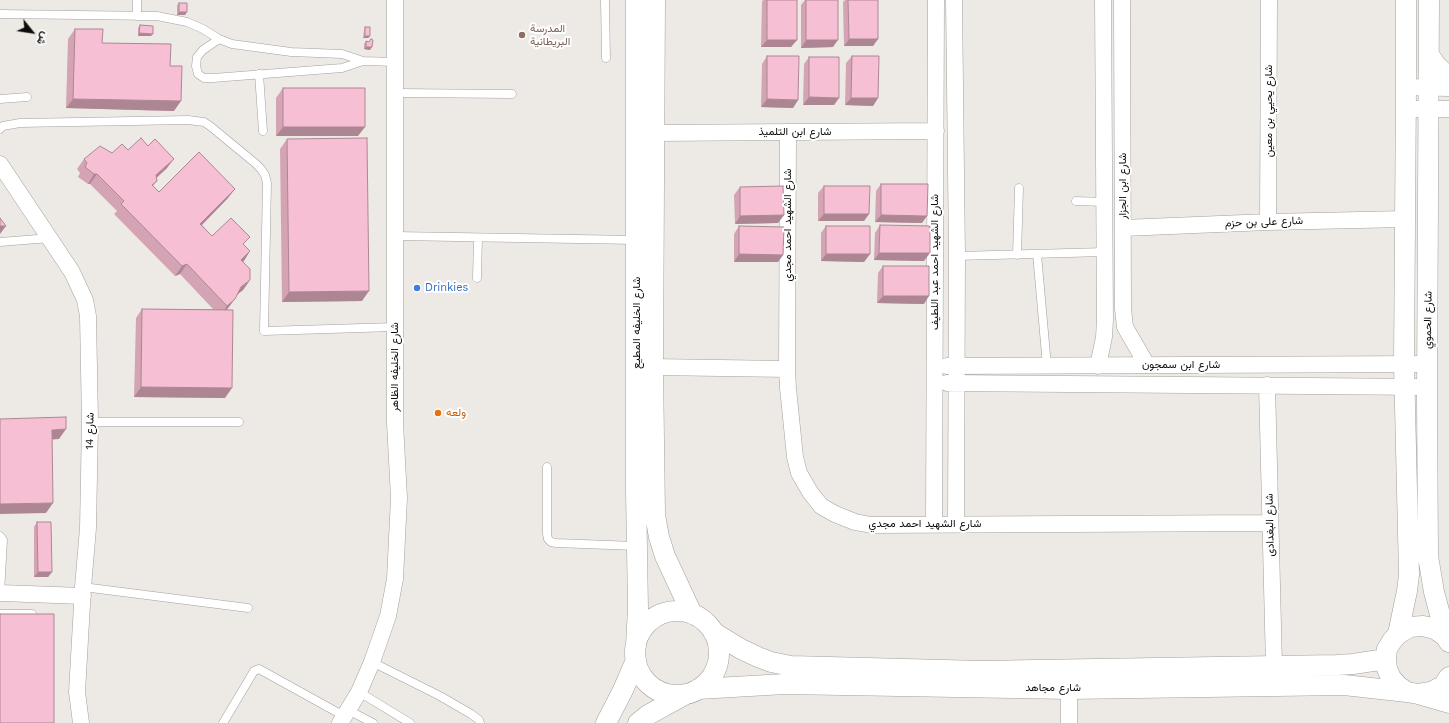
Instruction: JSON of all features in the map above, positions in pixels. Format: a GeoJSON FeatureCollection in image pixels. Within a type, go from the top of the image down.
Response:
{"type":"FeatureCollection","features":[{"type":"Feature","properties":{"kind":"street","name":"شارع الخليفه الظاهر"},"geometry":{"type":"LineString","coordinates":[[344,718],[359,692],[372,662],[388,616],[395,580],[399,498],[395,423],[395,0]]}},
{"type":"Feature","properties":{"kind":"street","name":"شارع الخليفه المطيع"},"geometry":{"type":"LineString","coordinates":[[636,0],[637,240],[645,454],[659,537],[665,556],[692,614]]}},
{"type":"Feature","properties":{"kind":"street","name":"شارع الخليفه المطيع"},"geometry":{"type":"LineString","coordinates":[[606,723],[624,690],[636,653],[638,608],[637,546],[653,367],[656,0]]}},
{"type":"Feature","properties":{"kind":"street","name":"شارع الشهيد احمد عبد اللطيف"},"geometry":{"type":"LineString","coordinates":[[934,524],[936,0]]}},
{"type":"Feature","properties":{"kind":"street","name":"شارع الشهيد احمد عبد اللطيف"},"geometry":{"type":"LineString","coordinates":[[954,0],[957,256],[956,524]]}},
{"type":"Feature","properties":{"kind":"street","name":"شارع ابن الجزار"},"geometry":{"type":"LineString","coordinates":[[1098,366],[1105,325],[1103,0]]}},
{"type":"Feature","properties":{"kind":"street","name":"شارع ابن الجزار"},"geometry":{"type":"LineString","coordinates":[[1122,0],[1123,309],[1125,327],[1147,365]]}},
{"type":"Feature","properties":{"kind":"street","name":"شارع يحيي بن معين"},"geometry":{"type":"LineString","coordinates":[[1268,222],[1269,0]]}},
{"type":"Feature","properties":{"kind":"street"},"geometry":{"type":"LineString","coordinates":[[1398,634],[1408,591],[1409,575],[1404,364],[1406,0]]}},
{"type":"Feature","properties":{"kind":"street","name":"شارع الحموي"},"geometry":{"type":"LineString","coordinates":[[1429,0],[1427,364],[1428,556],[1434,592],[1447,640]]}},
{"type":"Feature","properties":{"kind":"street"},"geometry":{"type":"LineString","coordinates":[[1429,55],[1436,65],[1449,78]]}},
{"type":"Feature","properties":{"kind":"street"},"geometry":{"type":"LineString","coordinates":[[1406,87],[1449,88]]}},
{"type":"Feature","properties":{"kind":"street"},"geometry":{"type":"LineString","coordinates":[[1406,109],[1449,109]]}},
{"type":"Feature","properties":{"kind":"street","name":"شارع ابن التلميذ"},"geometry":{"type":"LineString","coordinates":[[654,133],[936,131]]}},
{"type":"Feature","properties":{"kind":"street","name":"شارع الشهيد احمد مجدي"},"geometry":{"type":"LineString","coordinates":[[788,132],[787,368],[795,457],[799,473],[810,492],[821,506],[835,514],[855,522],[871,525],[1270,523]]}},
{"type":"Feature","properties":{"kind":"street","name":"شارع 14"},"geometry":{"type":"LineString","coordinates":[[0,164],[72,272],[85,300],[88,316],[90,422],[88,528],[77,692],[81,723]]}},
{"type":"Feature","properties":{"kind":"street","name":"شارع على بن حزم"},"geometry":{"type":"LineString","coordinates":[[1123,228],[1268,222],[1405,219]]}},
{"type":"Feature","properties":{"kind":"street","name":"شارع ابن سمجون"},"geometry":{"type":"LineString","coordinates":[[935,366],[1427,364]]}},
{"type":"Feature","properties":{"kind":"street"},"geometry":{"type":"LineString","coordinates":[[653,367],[787,368]]}},
{"type":"Feature","properties":{"kind":"street","name":"شارع ابن سمجون"},"geometry":{"type":"LineString","coordinates":[[935,383],[1427,387]]}},
{"type":"Feature","properties":{"kind":"street","name":"شارع البغدادى"},"geometry":{"type":"LineString","coordinates":[[1267,385],[1274,666]]}},
{"type":"Feature","properties":{"kind":"street"},"geometry":{"type":"LineString","coordinates":[[0,593],[83,592]]}},
{"type":"Feature","properties":{"kind":"street"},"geometry":{"type":"LineString","coordinates":[[638,723],[648,715],[692,692],[708,681],[716,670],[719,657],[718,644],[713,632],[708,624],[701,618],[692,614],[678,611],[663,614],[650,621],[641,632],[636,653],[640,673],[648,683],[659,691],[672,695],[692,692]]}},
{"type":"Feature","properties":{"kind":"street"},"geometry":{"type":"LineString","coordinates":[[1447,640],[1435,629],[1423,626],[1410,627],[1398,634],[1392,641],[1388,649],[1386,659],[1387,669],[1391,678],[1398,686],[1412,693],[1431,692],[1442,686],[1449,677]]}},
{"type":"Feature","properties":{"kind":"street","name":"شارع مجاهد"},"geometry":{"type":"LineString","coordinates":[[713,632],[741,649],[758,657],[771,662],[791,666],[982,671],[1069,679],[1274,666],[1353,664],[1386,659]]}},
{"type":"Feature","properties":{"kind":"street"},"geometry":{"type":"LineString","coordinates":[[1069,679],[1069,723]]}},
{"type":"Feature","properties":{"kind":"street","name":"شارع مجاهد"},"geometry":{"type":"LineString","coordinates":[[692,692],[780,684],[1069,679],[1344,685],[1412,693],[1449,703]]}},
{"type":"Feature","properties":{"kind":"lane"},"geometry":{"type":"LineString","coordinates":[[137,0],[137,16]]}},
{"type":"Feature","properties":{"kind":"lane"},"geometry":{"type":"LineString","coordinates":[[605,0],[606,58]]}},
{"type":"Feature","properties":{"kind":"lane"},"geometry":{"type":"LineString","coordinates":[[0,14],[157,16],[187,22],[203,29],[219,39],[232,44],[290,52],[342,54],[363,61],[396,62]]}},
{"type":"Feature","properties":{"kind":"lane"},"geometry":{"type":"LineString","coordinates":[[219,39],[203,50],[197,57],[196,66],[198,74],[204,78],[342,68],[363,61]]}},
{"type":"Feature","properties":{"kind":"lane"},"geometry":{"type":"LineString","coordinates":[[259,74],[263,131]]}},
{"type":"Feature","properties":{"kind":"lane"},"geometry":{"type":"LineString","coordinates":[[396,93],[512,94]]}},
{"type":"Feature","properties":{"kind":"lane"},"geometry":{"type":"LineString","coordinates":[[0,99],[27,97]]}},
{"type":"Feature","properties":{"kind":"lane"},"geometry":{"type":"LineString","coordinates":[[0,129],[3,126],[20,123],[188,120],[204,122],[261,168],[265,175],[267,183],[264,331],[396,328]]}},
{"type":"Feature","properties":{"kind":"lane"},"geometry":{"type":"LineString","coordinates":[[1017,255],[1019,188]]}},
{"type":"Feature","properties":{"kind":"lane"},"geometry":{"type":"LineString","coordinates":[[1076,201],[1104,202]]}},
{"type":"Feature","properties":{"kind":"lane"},"geometry":{"type":"LineString","coordinates":[[396,236],[637,240]]}},
{"type":"Feature","properties":{"kind":"lane"},"geometry":{"type":"LineString","coordinates":[[0,242],[50,238]]}},
{"type":"Feature","properties":{"kind":"lane"},"geometry":{"type":"LineString","coordinates":[[477,278],[478,238]]}},
{"type":"Feature","properties":{"kind":"lane"},"geometry":{"type":"LineString","coordinates":[[957,256],[1104,252]]}},
{"type":"Feature","properties":{"kind":"lane"},"geometry":{"type":"LineString","coordinates":[[1037,254],[1047,366]]}},
{"type":"Feature","properties":{"kind":"lane"},"geometry":{"type":"LineString","coordinates":[[90,422],[239,422]]}},
{"type":"Feature","properties":{"kind":"lane"},"geometry":{"type":"LineString","coordinates":[[547,467],[546,534],[551,542],[556,544],[637,546]]}},
{"type":"Feature","properties":{"kind":"lane"},"geometry":{"type":"LineString","coordinates":[[0,536],[3,540],[1,549],[0,593]]}},
{"type":"Feature","properties":{"kind":"lane"},"geometry":{"type":"LineString","coordinates":[[83,592],[248,608]]}},
{"type":"Feature","properties":{"kind":"lane"},"geometry":{"type":"LineString","coordinates":[[0,614],[37,614]]}},
{"type":"Feature","properties":{"kind":"lane"},"geometry":{"type":"LineString","coordinates":[[372,662],[440,696],[471,714],[479,720],[480,723]]}},
{"type":"Feature","properties":{"kind":"lane"},"geometry":{"type":"LineString","coordinates":[[224,723],[254,672],[259,669],[344,718],[373,723]]}},
{"type":"Feature","properties":{"kind":"lane"},"geometry":{"type":"LineString","coordinates":[[359,692],[410,723]]}},
{"type":"Feature","properties":{"kind":"building"},"geometry":{"type":"Polygon","coordinates":[[[767,0],[797,0],[797,40],[767,40],[767,0]]]}},
{"type":"Feature","properties":{"kind":"building"},"geometry":{"type":"Polygon","coordinates":[[[806,0],[838,0],[838,40],[806,40],[806,0]]]}},
{"type":"Feature","properties":{"kind":"building"},"geometry":{"type":"Polygon","coordinates":[[[848,0],[878,0],[878,39],[849,39],[848,0]]]}},
{"type":"Feature","properties":{"kind":"building"},"geometry":{"type":"Polygon","coordinates":[[[179,3],[187,3],[187,12],[179,12],[179,3]]]}},
{"type":"Feature","properties":{"kind":"building"},"geometry":{"type":"Polygon","coordinates":[[[140,25],[153,26],[153,34],[139,33],[140,25]]]}},
{"type":"Feature","properties":{"kind":"building"},"geometry":{"type":"Polygon","coordinates":[[[365,27],[370,27],[370,36],[365,36],[365,27]]]}},
{"type":"Feature","properties":{"kind":"building"},"geometry":{"type":"Polygon","coordinates":[[[75,29],[103,29],[102,43],[171,44],[170,66],[182,66],[181,101],[73,99],[75,29]]]}},
{"type":"Feature","properties":{"kind":"building"},"geometry":{"type":"Polygon","coordinates":[[[371,39],[373,40],[372,47],[366,47],[366,41],[369,42],[371,39]]]}},
{"type":"Feature","properties":{"kind":"building"},"geometry":{"type":"Polygon","coordinates":[[[767,56],[799,56],[798,100],[767,99],[767,56]]]}},
{"type":"Feature","properties":{"kind":"building"},"geometry":{"type":"Polygon","coordinates":[[[852,56],[879,56],[878,98],[851,98],[852,56]]]}},
{"type":"Feature","properties":{"kind":"building"},"geometry":{"type":"Polygon","coordinates":[[[809,57],[839,57],[839,98],[809,97],[809,57]]]}},
{"type":"Feature","properties":{"kind":"building"},"geometry":{"type":"Polygon","coordinates":[[[283,88],[365,88],[365,127],[283,127],[283,88]]]}},
{"type":"Feature","properties":{"kind":"building"},"geometry":{"type":"Polygon","coordinates":[[[141,138],[148,146],[155,139],[174,159],[156,175],[157,181],[152,185],[159,192],[199,152],[235,189],[200,224],[212,236],[231,218],[250,237],[243,244],[250,251],[241,260],[250,269],[250,280],[241,287],[235,299],[227,306],[187,264],[182,266],[121,204],[124,201],[97,174],[94,174],[85,167],[87,163],[84,159],[100,146],[112,153],[122,144],[128,150],[141,138]]]}},
{"type":"Feature","properties":{"kind":"building"},"geometry":{"type":"Polygon","coordinates":[[[367,138],[369,291],[289,292],[287,139],[367,138]]]}},
{"type":"Feature","properties":{"kind":"building"},"geometry":{"type":"Polygon","coordinates":[[[881,184],[928,184],[927,216],[881,215],[881,184]]]}},
{"type":"Feature","properties":{"kind":"building"},"geometry":{"type":"Polygon","coordinates":[[[783,186],[784,215],[740,216],[740,187],[783,186]]]}},
{"type":"Feature","properties":{"kind":"building"},"geometry":{"type":"Polygon","coordinates":[[[824,186],[870,186],[869,214],[824,214],[824,186]]]}},
{"type":"Feature","properties":{"kind":"building"},"geometry":{"type":"Polygon","coordinates":[[[0,218],[6,226],[0,226],[0,218]]]}},
{"type":"Feature","properties":{"kind":"building"},"geometry":{"type":"Polygon","coordinates":[[[880,225],[930,226],[930,253],[879,253],[880,225]]]}},
{"type":"Feature","properties":{"kind":"building"},"geometry":{"type":"Polygon","coordinates":[[[739,226],[784,227],[783,255],[739,254],[739,226]]]}},
{"type":"Feature","properties":{"kind":"building"},"geometry":{"type":"Polygon","coordinates":[[[826,226],[870,226],[870,254],[826,254],[826,226]]]}},
{"type":"Feature","properties":{"kind":"building"},"geometry":{"type":"Polygon","coordinates":[[[883,266],[929,266],[929,296],[883,296],[883,266]]]}},
{"type":"Feature","properties":{"kind":"building"},"geometry":{"type":"Polygon","coordinates":[[[142,309],[233,310],[232,388],[141,387],[142,309]]]}},
{"type":"Feature","properties":{"kind":"building"},"geometry":{"type":"Polygon","coordinates":[[[66,417],[66,429],[52,430],[53,503],[0,504],[0,419],[66,417]]]}},
{"type":"Feature","properties":{"kind":"building"},"geometry":{"type":"Polygon","coordinates":[[[37,522],[51,522],[52,572],[38,572],[37,522]]]}},
{"type":"Feature","properties":{"kind":"building"},"geometry":{"type":"Polygon","coordinates":[[[0,614],[54,614],[54,723],[0,723],[0,614]]]}},
{"type":"Feature","properties":{"kind":"place","name":"المدرسة البريطانية"},"geometry":{"type":"Point","coordinates":[522,35]}},
{"type":"Feature","properties":{"kind":"place","name":"Drinkies"},"geometry":{"type":"Point","coordinates":[417,288]}},
{"type":"Feature","properties":{"kind":"place","name":"ولعه"},"geometry":{"type":"Point","coordinates":[438,413]}}]}
